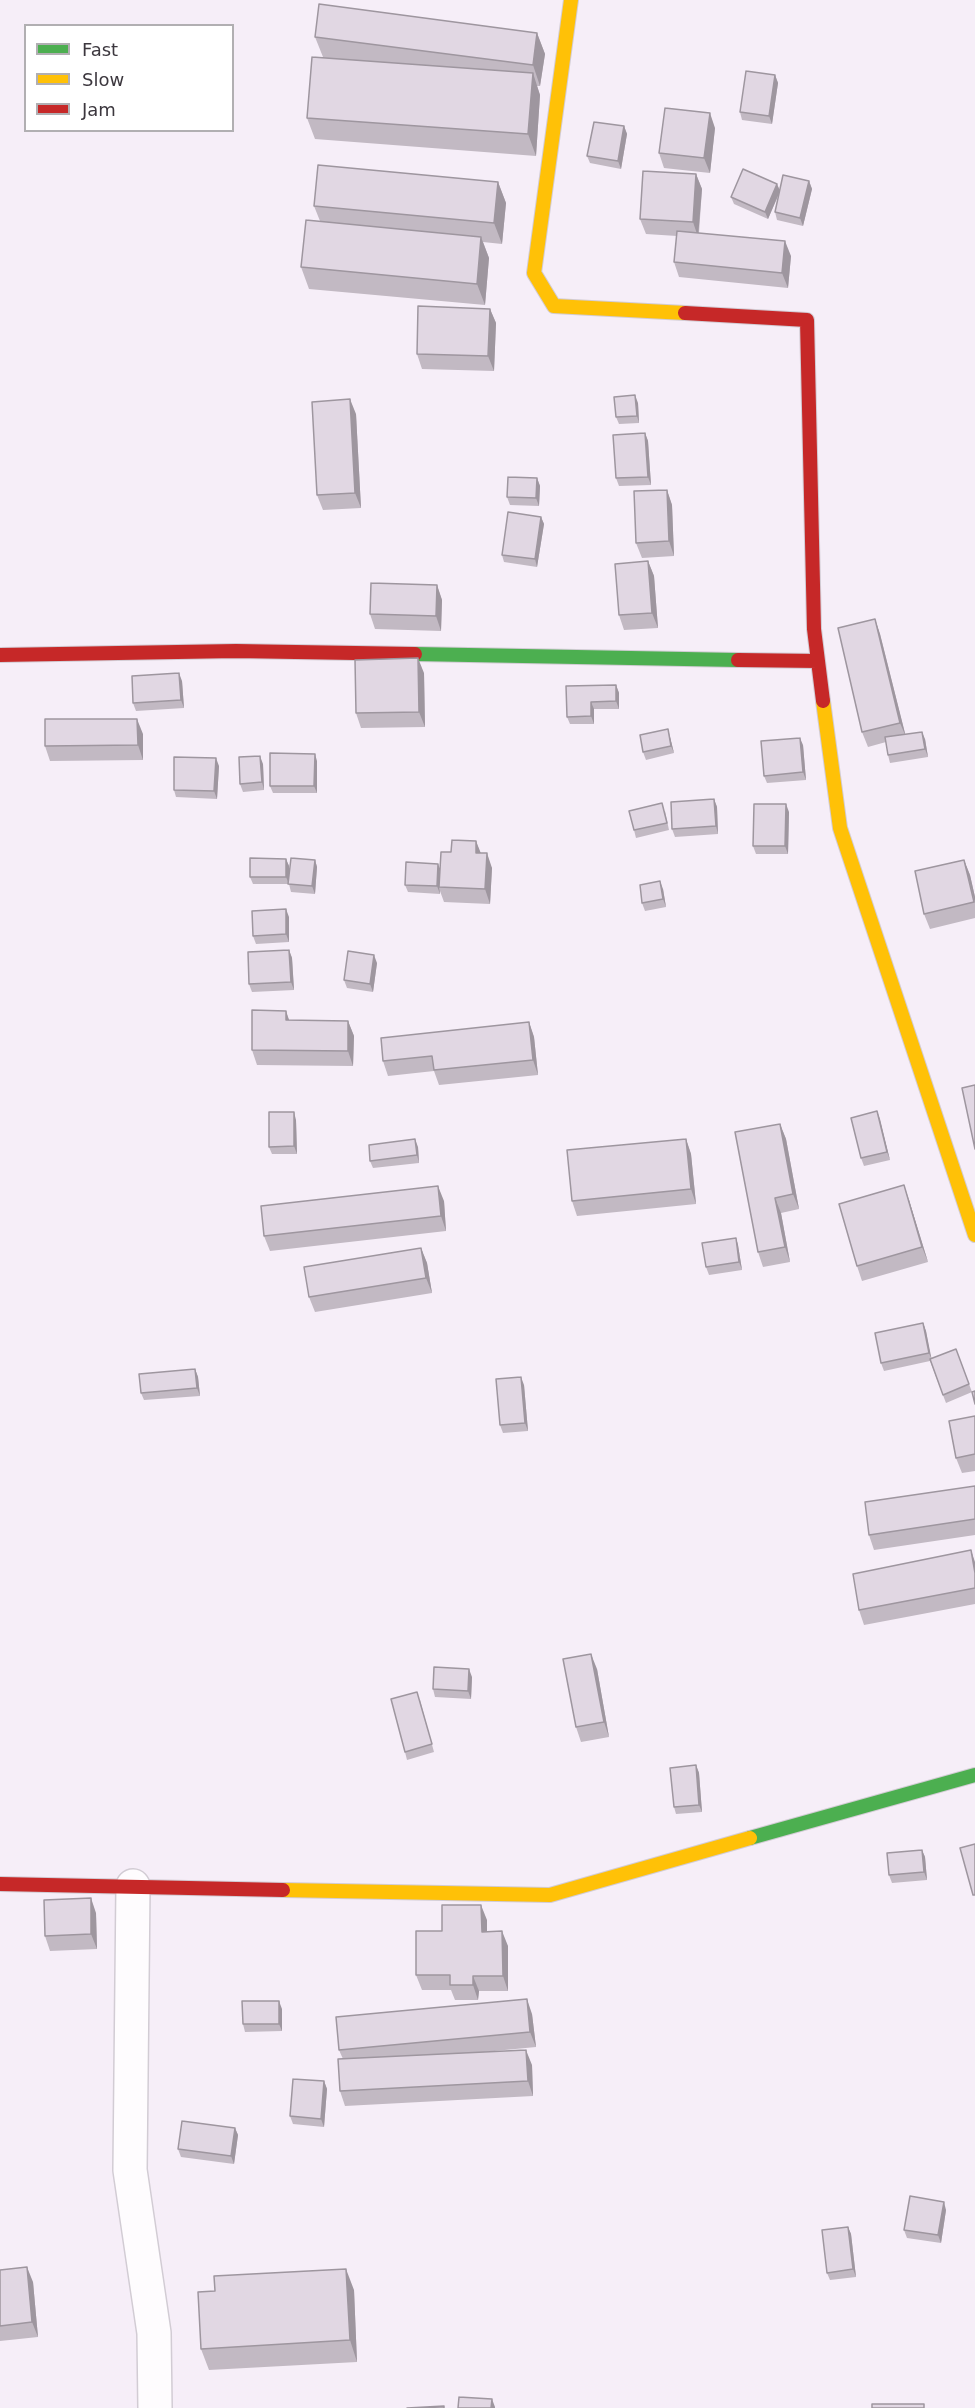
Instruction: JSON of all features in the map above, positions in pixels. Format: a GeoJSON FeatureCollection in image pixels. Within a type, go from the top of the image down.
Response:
{"type":"FeatureCollection","features":[{"type":"Feature","properties":{"kind":"street"},"geometry":{"type":"LineString","coordinates":[[571,0],[534,273],[554,306],[807,320],[814,629],[840,828],[974,1229]]}},
{"type":"Feature","properties":{"kind":"street"},"geometry":{"type":"LineString","coordinates":[[0,655],[236,651],[818,661]]}},
{"type":"Feature","properties":{"kind":"street"},"geometry":{"type":"LineString","coordinates":[[0,1884],[550,1895],[975,1775]]}},
{"type":"Feature","properties":{"kind":"street"},"geometry":{"type":"LineString","coordinates":[[133,1886],[130,2170],[154,2333],[155,2408]]}},
{"type":"Feature","properties":{"kind":"building"},"geometry":{"type":"Polygon","coordinates":[[[319,4],[537,33],[533,65],[315,37],[319,4]]]}},
{"type":"Feature","properties":{"kind":"building"},"geometry":{"type":"Polygon","coordinates":[[[312,57],[533,73],[528,134],[307,118],[312,57]]]}},
{"type":"Feature","properties":{"kind":"building"},"geometry":{"type":"Polygon","coordinates":[[[746,71],[775,75],[769,116],[740,112],[746,71]]]}},
{"type":"Feature","properties":{"kind":"building"},"geometry":{"type":"Polygon","coordinates":[[[665,108],[710,113],[704,158],[659,153],[665,108]]]}},
{"type":"Feature","properties":{"kind":"building"},"geometry":{"type":"Polygon","coordinates":[[[594,122],[624,126],[618,161],[587,156],[594,122]]]}},
{"type":"Feature","properties":{"kind":"building"},"geometry":{"type":"Polygon","coordinates":[[[318,165],[498,182],[494,223],[314,206],[318,165]]]}},
{"type":"Feature","properties":{"kind":"building"},"geometry":{"type":"Polygon","coordinates":[[[743,169],[777,184],[765,212],[731,197],[743,169]]]}},
{"type":"Feature","properties":{"kind":"building"},"geometry":{"type":"Polygon","coordinates":[[[643,171],[696,174],[693,222],[640,219],[643,171]]]}},
{"type":"Feature","properties":{"kind":"building"},"geometry":{"type":"Polygon","coordinates":[[[783,175],[809,181],[800,218],[775,212],[783,175]]]}},
{"type":"Feature","properties":{"kind":"building"},"geometry":{"type":"Polygon","coordinates":[[[306,220],[481,237],[477,284],[301,267],[306,220]]]}},
{"type":"Feature","properties":{"kind":"building"},"geometry":{"type":"Polygon","coordinates":[[[677,231],[785,241],[782,273],[674,262],[677,231]]]}},
{"type":"Feature","properties":{"kind":"building"},"geometry":{"type":"Polygon","coordinates":[[[418,306],[490,309],[488,356],[417,354],[418,306]]]}},
{"type":"Feature","properties":{"kind":"building"},"geometry":{"type":"Polygon","coordinates":[[[635,395],[637,416],[616,417],[614,397],[635,395]]]}},
{"type":"Feature","properties":{"kind":"building"},"geometry":{"type":"Polygon","coordinates":[[[350,399],[355,493],[317,495],[312,402],[350,399]]]}},
{"type":"Feature","properties":{"kind":"building"},"geometry":{"type":"Polygon","coordinates":[[[645,433],[648,477],[616,478],[613,435],[645,433]]]}},
{"type":"Feature","properties":{"kind":"building"},"geometry":{"type":"Polygon","coordinates":[[[508,477],[537,478],[536,498],[507,497],[508,477]]]}},
{"type":"Feature","properties":{"kind":"building"},"geometry":{"type":"Polygon","coordinates":[[[667,490],[669,541],[636,543],[634,491],[667,490]]]}},
{"type":"Feature","properties":{"kind":"building"},"geometry":{"type":"Polygon","coordinates":[[[508,512],[541,517],[535,559],[502,555],[508,512]]]}},
{"type":"Feature","properties":{"kind":"building"},"geometry":{"type":"Polygon","coordinates":[[[648,561],[652,613],[619,615],[615,564],[648,561]]]}},
{"type":"Feature","properties":{"kind":"building"},"geometry":{"type":"Polygon","coordinates":[[[371,583],[437,585],[436,616],[370,614],[371,583]]]}},
{"type":"Feature","properties":{"kind":"building"},"geometry":{"type":"Polygon","coordinates":[[[875,619],[900,723],[862,732],[838,628],[875,619]]]}},
{"type":"Feature","properties":{"kind":"building"},"geometry":{"type":"Polygon","coordinates":[[[418,658],[419,712],[356,713],[355,660],[418,658]]]}},
{"type":"Feature","properties":{"kind":"building"},"geometry":{"type":"Polygon","coordinates":[[[179,673],[181,700],[133,703],[132,676],[179,673]]]}},
{"type":"Feature","properties":{"kind":"building"},"geometry":{"type":"Polygon","coordinates":[[[616,685],[616,701],[591,702],[591,716],[567,717],[566,686],[616,685]]]}},
{"type":"Feature","properties":{"kind":"building"},"geometry":{"type":"Polygon","coordinates":[[[45,719],[137,719],[138,745],[45,746],[45,719]]]}},
{"type":"Feature","properties":{"kind":"building"},"geometry":{"type":"Polygon","coordinates":[[[668,729],[671,746],[643,752],[640,735],[668,729]]]}},
{"type":"Feature","properties":{"kind":"building"},"geometry":{"type":"Polygon","coordinates":[[[922,732],[925,749],[888,755],[885,737],[922,732]]]}},
{"type":"Feature","properties":{"kind":"building"},"geometry":{"type":"Polygon","coordinates":[[[800,738],[803,772],[764,776],[761,741],[800,738]]]}},
{"type":"Feature","properties":{"kind":"building"},"geometry":{"type":"Polygon","coordinates":[[[270,753],[315,754],[314,786],[270,786],[270,753]]]}},
{"type":"Feature","properties":{"kind":"building"},"geometry":{"type":"Polygon","coordinates":[[[260,756],[262,782],[240,784],[239,757],[260,756]]]}},
{"type":"Feature","properties":{"kind":"building"},"geometry":{"type":"Polygon","coordinates":[[[174,757],[216,758],[214,791],[174,790],[174,757]]]}},
{"type":"Feature","properties":{"kind":"building"},"geometry":{"type":"Polygon","coordinates":[[[714,799],[716,826],[672,829],[671,802],[714,799]]]}},
{"type":"Feature","properties":{"kind":"building"},"geometry":{"type":"Polygon","coordinates":[[[662,803],[667,823],[634,830],[629,811],[662,803]]]}},
{"type":"Feature","properties":{"kind":"building"},"geometry":{"type":"Polygon","coordinates":[[[754,804],[786,804],[785,846],[753,846],[754,804]]]}},
{"type":"Feature","properties":{"kind":"building"},"geometry":{"type":"Polygon","coordinates":[[[452,840],[476,841],[476,853],[487,853],[485,889],[439,887],[441,852],[451,852],[452,840]]]}},
{"type":"Feature","properties":{"kind":"building"},"geometry":{"type":"Polygon","coordinates":[[[250,858],[286,859],[286,877],[250,877],[250,858]]]}},
{"type":"Feature","properties":{"kind":"building"},"geometry":{"type":"Polygon","coordinates":[[[291,858],[315,860],[312,886],[288,884],[291,858]]]}},
{"type":"Feature","properties":{"kind":"building"},"geometry":{"type":"Polygon","coordinates":[[[964,860],[974,902],[924,914],[915,871],[964,860]]]}},
{"type":"Feature","properties":{"kind":"building"},"geometry":{"type":"Polygon","coordinates":[[[406,862],[438,864],[437,886],[405,885],[406,862]]]}},
{"type":"Feature","properties":{"kind":"building"},"geometry":{"type":"Polygon","coordinates":[[[660,881],[663,899],[642,903],[640,885],[660,881]]]}},
{"type":"Feature","properties":{"kind":"building"},"geometry":{"type":"Polygon","coordinates":[[[286,909],[286,934],[253,936],[252,911],[286,909]]]}},
{"type":"Feature","properties":{"kind":"building"},"geometry":{"type":"Polygon","coordinates":[[[289,950],[291,982],[249,984],[248,952],[289,950]]]}},
{"type":"Feature","properties":{"kind":"building"},"geometry":{"type":"Polygon","coordinates":[[[348,951],[374,955],[370,984],[344,980],[348,951]]]}},
{"type":"Feature","properties":{"kind":"building"},"geometry":{"type":"Polygon","coordinates":[[[252,1010],[286,1011],[286,1020],[348,1021],[348,1051],[252,1050],[252,1010]]]}},
{"type":"Feature","properties":{"kind":"building"},"geometry":{"type":"Polygon","coordinates":[[[529,1022],[533,1060],[434,1070],[432,1056],[383,1061],[381,1038],[529,1022]]]}},
{"type":"Feature","properties":{"kind":"building"},"geometry":{"type":"Polygon","coordinates":[[[975,1085],[975,1149],[962,1088],[975,1085]]]}},
{"type":"Feature","properties":{"kind":"building"},"geometry":{"type":"Polygon","coordinates":[[[877,1111],[887,1152],[861,1158],[851,1118],[877,1111]]]}},
{"type":"Feature","properties":{"kind":"building"},"geometry":{"type":"Polygon","coordinates":[[[269,1112],[294,1112],[294,1146],[269,1147],[269,1112]]]}},
{"type":"Feature","properties":{"kind":"building"},"geometry":{"type":"Polygon","coordinates":[[[780,1124],[793,1194],[775,1198],[785,1247],[758,1252],[735,1132],[780,1124]]]}},
{"type":"Feature","properties":{"kind":"building"},"geometry":{"type":"Polygon","coordinates":[[[415,1139],[417,1155],[370,1161],[369,1145],[415,1139]]]}},
{"type":"Feature","properties":{"kind":"building"},"geometry":{"type":"Polygon","coordinates":[[[686,1139],[691,1189],[572,1201],[567,1150],[686,1139]]]}},
{"type":"Feature","properties":{"kind":"building"},"geometry":{"type":"Polygon","coordinates":[[[904,1185],[922,1247],[857,1266],[839,1204],[904,1185]]]}},
{"type":"Feature","properties":{"kind":"building"},"geometry":{"type":"Polygon","coordinates":[[[438,1186],[441,1216],[264,1236],[261,1206],[438,1186]]]}},
{"type":"Feature","properties":{"kind":"building"},"geometry":{"type":"Polygon","coordinates":[[[736,1238],[739,1262],[706,1267],[702,1243],[736,1238]]]}},
{"type":"Feature","properties":{"kind":"building"},"geometry":{"type":"Polygon","coordinates":[[[421,1248],[426,1278],[309,1297],[304,1267],[421,1248]]]}},
{"type":"Feature","properties":{"kind":"building"},"geometry":{"type":"Polygon","coordinates":[[[923,1323],[929,1353],[881,1363],[875,1333],[923,1323]]]}},
{"type":"Feature","properties":{"kind":"building"},"geometry":{"type":"Polygon","coordinates":[[[956,1349],[969,1384],[943,1395],[930,1359],[956,1349]]]}},
{"type":"Feature","properties":{"kind":"building"},"geometry":{"type":"Polygon","coordinates":[[[195,1369],[197,1388],[141,1393],[139,1374],[195,1369]]]}},
{"type":"Feature","properties":{"kind":"building"},"geometry":{"type":"Polygon","coordinates":[[[521,1377],[525,1423],[500,1425],[496,1379],[521,1377]]]}},
{"type":"Feature","properties":{"kind":"building"},"geometry":{"type":"Polygon","coordinates":[[[975,1416],[975,1454],[956,1458],[949,1421],[975,1416]]]}},
{"type":"Feature","properties":{"kind":"building"},"geometry":{"type":"Polygon","coordinates":[[[975,1486],[975,1519],[869,1535],[865,1502],[975,1486]]]}},
{"type":"Feature","properties":{"kind":"building"},"geometry":{"type":"Polygon","coordinates":[[[971,1550],[975,1588],[859,1610],[853,1574],[971,1550]]]}},
{"type":"Feature","properties":{"kind":"building"},"geometry":{"type":"Polygon","coordinates":[[[591,1654],[604,1722],[576,1727],[563,1659],[591,1654]]]}},
{"type":"Feature","properties":{"kind":"building"},"geometry":{"type":"Polygon","coordinates":[[[434,1667],[469,1669],[468,1691],[433,1689],[434,1667]]]}},
{"type":"Feature","properties":{"kind":"building"},"geometry":{"type":"Polygon","coordinates":[[[417,1692],[432,1744],[405,1752],[391,1699],[417,1692]]]}},
{"type":"Feature","properties":{"kind":"building"},"geometry":{"type":"Polygon","coordinates":[[[696,1765],[699,1805],[674,1807],[670,1768],[696,1765]]]}},
{"type":"Feature","properties":{"kind":"building"},"geometry":{"type":"Polygon","coordinates":[[[975,1844],[975,1895],[973,1895],[960,1848],[975,1844]]]}},
{"type":"Feature","properties":{"kind":"building"},"geometry":{"type":"Polygon","coordinates":[[[922,1850],[924,1872],[889,1875],[887,1853],[922,1850]]]}},
{"type":"Feature","properties":{"kind":"building"},"geometry":{"type":"Polygon","coordinates":[[[91,1898],[91,1934],[45,1936],[44,1900],[91,1898]]]}},
{"type":"Feature","properties":{"kind":"building"},"geometry":{"type":"Polygon","coordinates":[[[442,1905],[481,1905],[482,1932],[502,1931],[503,1976],[473,1976],[473,1985],[450,1985],[450,1975],[416,1975],[416,1931],[442,1931],[442,1905]]]}},
{"type":"Feature","properties":{"kind":"building"},"geometry":{"type":"Polygon","coordinates":[[[527,1999],[530,2032],[339,2050],[336,2017],[527,1999]]]}},
{"type":"Feature","properties":{"kind":"building"},"geometry":{"type":"Polygon","coordinates":[[[242,2001],[279,2001],[279,2024],[243,2024],[242,2001]]]}},
{"type":"Feature","properties":{"kind":"building"},"geometry":{"type":"Polygon","coordinates":[[[526,2050],[528,2081],[340,2091],[338,2059],[526,2050]]]}},
{"type":"Feature","properties":{"kind":"building"},"geometry":{"type":"Polygon","coordinates":[[[293,2079],[324,2081],[321,2119],[290,2116],[293,2079]]]}},
{"type":"Feature","properties":{"kind":"building"},"geometry":{"type":"Polygon","coordinates":[[[182,2121],[235,2128],[231,2156],[178,2149],[182,2121]]]}},
{"type":"Feature","properties":{"kind":"building"},"geometry":{"type":"Polygon","coordinates":[[[910,2196],[944,2202],[938,2235],[904,2230],[910,2196]]]}},
{"type":"Feature","properties":{"kind":"building"},"geometry":{"type":"Polygon","coordinates":[[[848,2227],[853,2269],[827,2273],[822,2230],[848,2227]]]}},
{"type":"Feature","properties":{"kind":"building"},"geometry":{"type":"Polygon","coordinates":[[[27,2267],[32,2322],[0,2326],[0,2270],[27,2267]]]}},
{"type":"Feature","properties":{"kind":"building"},"geometry":{"type":"Polygon","coordinates":[[[346,2269],[350,2340],[201,2349],[198,2292],[215,2291],[214,2276],[346,2269]]]}},
{"type":"Feature","properties":{"kind":"building"},"geometry":{"type":"Polygon","coordinates":[[[459,2397],[492,2399],[491,2408],[458,2408],[459,2397]]]}},
{"type":"Feature","properties":{"kind":"building"},"geometry":{"type":"Polygon","coordinates":[[[872,2404],[924,2404],[924,2408],[872,2408],[872,2404]]]}},
{"type":"Feature","properties":{"kind":"building"},"geometry":{"type":"Polygon","coordinates":[[[444,2406],[444,2408],[407,2408],[444,2406]]]}},
{"type":"Feature","properties":{"kind":"traffic: fast"},"geometry":{"type":"LineString","coordinates":[[415,654],[738,660]]}},
{"type":"Feature","properties":{"kind":"traffic: fast"},"geometry":{"type":"LineString","coordinates":[[750,1838],[975,1775]]}},
{"type":"Feature","properties":{"kind":"traffic: slow"},"geometry":{"type":"LineString","coordinates":[[571,0],[534,273],[554,306],[685,313]]}},
{"type":"Feature","properties":{"kind":"traffic: slow"},"geometry":{"type":"LineString","coordinates":[[823,701],[840,828],[975,1235]]}},
{"type":"Feature","properties":{"kind":"traffic: slow"},"geometry":{"type":"LineString","coordinates":[[283,1890],[550,1895],[750,1838]]}},
{"type":"Feature","properties":{"kind":"traffic: jam"},"geometry":{"type":"LineString","coordinates":[[685,313],[807,320],[814,629],[823,701]]}},
{"type":"Feature","properties":{"kind":"traffic: jam"},"geometry":{"type":"LineString","coordinates":[[0,655],[236,651],[415,654]]}},
{"type":"Feature","properties":{"kind":"traffic: jam"},"geometry":{"type":"LineString","coordinates":[[738,660],[818,661]]}},
{"type":"Feature","properties":{"kind":"traffic: jam"},"geometry":{"type":"LineString","coordinates":[[0,1884],[283,1890]]}}]}
